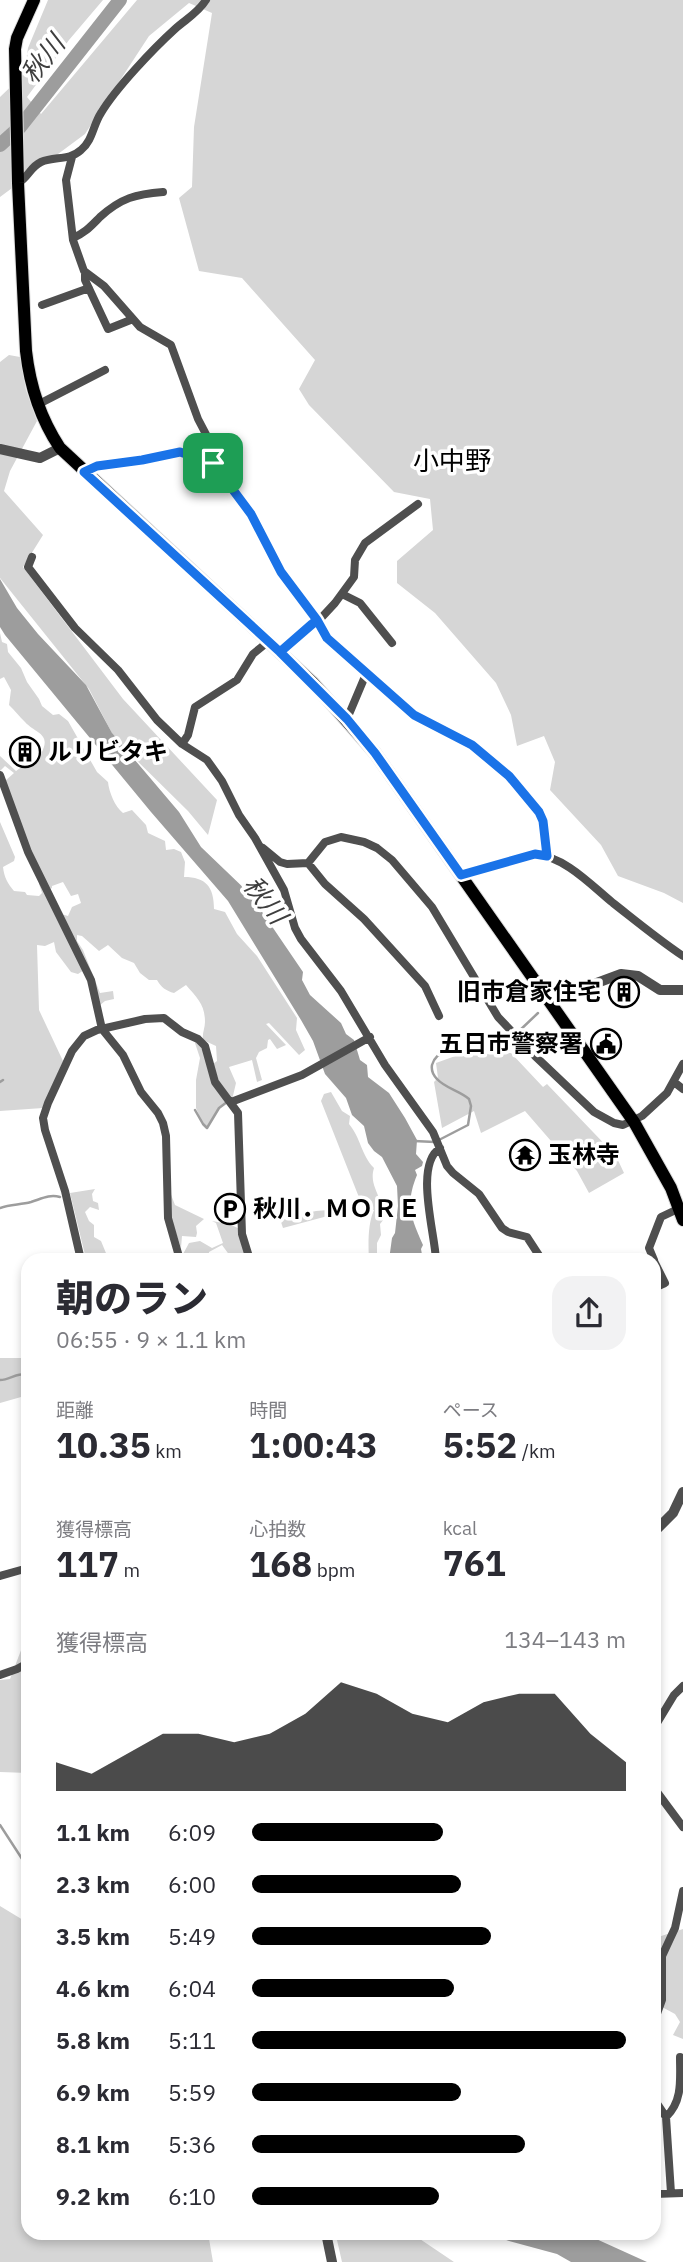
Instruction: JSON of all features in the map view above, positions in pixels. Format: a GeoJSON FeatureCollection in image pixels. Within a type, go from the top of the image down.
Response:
{"type":"FeatureCollection","features":[{"type":"Feature","properties":{"kind":"main road"},"geometry":{"type":"LineString","coordinates":[[34,0],[15,48],[26,351],[37,405],[60,448],[269,641],[347,719],[375,753],[634,1122],[682,1212]]}},
{"type":"Feature","properties":{"kind":"street"},"geometry":{"type":"LineString","coordinates":[[18,183],[41,162],[72,156],[89,142],[101,112],[122,86],[206,0]]}},
{"type":"Feature","properties":{"kind":"street"},"geometry":{"type":"LineString","coordinates":[[72,156],[66,180],[73,238],[85,272],[85,280],[108,329],[133,318]]}},
{"type":"Feature","properties":{"kind":"street"},"geometry":{"type":"LineString","coordinates":[[73,238],[88,231],[119,202],[137,194],[163,192]]}},
{"type":"Feature","properties":{"kind":"street"},"geometry":{"type":"LineString","coordinates":[[85,272],[104,286],[148,333],[171,345],[198,419],[209,440],[213,463],[251,514],[281,572],[327,638],[414,715],[472,745],[509,776],[539,812],[543,821],[547,856]]}},
{"type":"Feature","properties":{"kind":"street"},"geometry":{"type":"LineString","coordinates":[[42,305],[89,288]]}},
{"type":"Feature","properties":{"kind":"street"},"geometry":{"type":"LineString","coordinates":[[37,405],[105,370]]}},
{"type":"Feature","properties":{"kind":"street"},"geometry":{"type":"LineString","coordinates":[[0,449],[40,458],[60,448]]}},
{"type":"Feature","properties":{"kind":"street"},"geometry":{"type":"LineString","coordinates":[[84,472],[97,466],[180,452],[213,463]]}},
{"type":"Feature","properties":{"kind":"street"},"geometry":{"type":"LineString","coordinates":[[280,652],[335,603],[354,577],[355,560],[365,543],[418,504]]}},
{"type":"Feature","properties":{"kind":"street"},"geometry":{"type":"LineString","coordinates":[[32,557],[28,567],[75,628],[118,670],[157,720],[181,744],[207,760],[222,781],[284,890],[301,939],[341,991],[385,1065],[439,1144],[447,1166],[479,1194],[502,1228],[527,1237],[537,1253]]}},
{"type":"Feature","properties":{"kind":"street"},"geometry":{"type":"LineString","coordinates":[[342,594],[360,603],[392,643]]}},
{"type":"Feature","properties":{"kind":"street"},"geometry":{"type":"LineString","coordinates":[[181,744],[188,735],[195,707],[237,680],[253,654],[269,641]]}},
{"type":"Feature","properties":{"kind":"street"},"geometry":{"type":"LineString","coordinates":[[347,719],[366,674]]}},
{"type":"Feature","properties":{"kind":"street"},"geometry":{"type":"LineString","coordinates":[[0,775],[28,852],[90,980],[102,1029],[123,1055],[131,1075],[158,1113],[165,1128],[168,1218],[178,1253]]}},
{"type":"Feature","properties":{"kind":"street"},"geometry":{"type":"LineString","coordinates":[[260,847],[287,864],[308,863],[325,842],[341,837],[377,848],[392,860],[432,907],[487,1001],[510,1031],[594,1112],[619,1125],[634,1122],[659,1101],[674,1082],[683,1064]]}},
{"type":"Feature","properties":{"kind":"street"},"geometry":{"type":"LineString","coordinates":[[461,875],[535,854],[547,856],[589,882],[683,956]]}},
{"type":"Feature","properties":{"kind":"street"},"geometry":{"type":"LineString","coordinates":[[308,863],[337,897],[364,919],[425,986],[439,1016]]}},
{"type":"Feature","properties":{"kind":"street"},"geometry":{"type":"LineString","coordinates":[[552,1005],[567,994],[621,974],[638,976],[660,990],[683,990]]}},
{"type":"Feature","properties":{"kind":"street"},"geometry":{"type":"LineString","coordinates":[[79,1253],[63,1184],[43,1118],[77,1042],[102,1029],[153,1017],[168,1020],[205,1046],[216,1085],[238,1113],[242,1234],[248,1253]]}},
{"type":"Feature","properties":{"kind":"street"},"geometry":{"type":"LineString","coordinates":[[231,1102],[309,1071],[368,1038]]}},
{"type":"Feature","properties":{"kind":"street"},"geometry":{"type":"LineString","coordinates":[[674,1082],[683,1089]]}},
{"type":"Feature","properties":{"kind":"street"},"geometry":{"type":"LineString","coordinates":[[435,1253],[427,1184],[430,1159],[439,1144]]}},
{"type":"Feature","properties":{"kind":"street"},"geometry":{"type":"LineString","coordinates":[[651,1253],[649,1248],[661,1217],[682,1212]]}},
{"type":"Feature","properties":{"kind":"street"},"geometry":{"type":"LineString","coordinates":[[661,1525],[673,1513],[683,1492]]}},
{"type":"Feature","properties":{"kind":"street"},"geometry":{"type":"LineString","coordinates":[[0,1576],[21,1570]]}},
{"type":"Feature","properties":{"kind":"street"},"geometry":{"type":"LineString","coordinates":[[0,1675],[21,1667]]}},
{"type":"Feature","properties":{"kind":"street"},"geometry":{"type":"LineString","coordinates":[[661,1716],[683,1686]]}},
{"type":"Feature","properties":{"kind":"street"},"geometry":{"type":"LineString","coordinates":[[661,1796],[683,1827]]}},
{"type":"Feature","properties":{"kind":"street"},"geometry":{"type":"LineString","coordinates":[[661,2003],[662,1956],[675,1928],[683,1891]]}},
{"type":"Feature","properties":{"kind":"street"},"geometry":{"type":"LineString","coordinates":[[666,2117],[680,2096],[680,2057]]}},
{"type":"Feature","properties":{"kind":"street"},"geometry":{"type":"LineString","coordinates":[[661,2110],[666,2117],[671,2193]]}},
{"type":"Feature","properties":{"kind":"street"},"geometry":{"type":"LineString","coordinates":[[661,2194],[683,2193]]}},
{"type":"Feature","properties":{"kind":"street"},"geometry":{"type":"LineString","coordinates":[[327,2240],[332,2262]]}},
{"type":"Feature","properties":{"kind":"shaded area"},"geometry":{"type":"Polygon","coordinates":[[[48,0],[103,0],[27,97],[41,114],[137,0],[683,0],[683,903],[618,876],[601,845],[550,790],[555,762],[544,736],[517,746],[511,715],[496,683],[435,613],[397,583],[397,561],[433,530],[430,499],[394,492],[309,405],[299,389],[315,360],[242,278],[199,271],[179,198],[192,187],[194,127],[212,13],[189,3],[149,36],[85,134],[0,197],[0,97],[24,74],[28,48],[48,0]]]}},
{"type":"Feature","properties":{"kind":"shaded area"},"geometry":{"type":"Polygon","coordinates":[[[9,355],[20,357],[26,390],[37,421],[10,471],[4,491],[43,535],[23,567],[123,699],[217,800],[208,835],[188,811],[115,739],[89,689],[0,578],[0,362],[9,355]]]}},
{"type":"Feature","properties":{"kind":"shaded area"},"geometry":{"type":"Polygon","coordinates":[[[0,579],[17,608],[38,634],[86,685],[112,733],[179,812],[201,847],[250,894],[303,972],[302,980],[310,995],[341,1023],[346,1034],[354,1040],[360,1060],[367,1065],[368,1077],[389,1093],[417,1140],[416,1154],[423,1162],[422,1166],[415,1170],[417,1175],[410,1203],[423,1245],[422,1253],[390,1253],[398,1206],[397,1186],[382,1157],[368,1143],[364,1126],[352,1115],[346,1098],[325,1074],[313,1041],[228,901],[151,812],[0,627],[0,579]]]}},
{"type":"Feature","properties":{"kind":"shaded area"},"geometry":{"type":"Polygon","coordinates":[[[0,633],[2,642],[7,644],[8,652],[21,668],[42,706],[53,715],[59,714],[68,721],[97,772],[108,782],[117,807],[123,813],[132,810],[146,825],[148,833],[165,841],[166,850],[181,852],[185,862],[184,877],[198,879],[207,885],[214,909],[225,912],[237,934],[257,956],[297,1018],[296,1030],[305,1050],[299,1055],[269,1023],[266,1024],[286,1045],[277,1049],[270,1039],[268,1040],[267,1048],[259,1052],[256,1058],[262,1080],[257,1082],[252,1060],[229,1067],[236,1083],[232,1100],[222,1091],[213,1064],[217,1061],[216,1046],[203,1040],[205,1016],[202,1006],[186,985],[174,993],[169,991],[157,980],[149,980],[140,973],[134,963],[122,958],[108,945],[99,951],[82,936],[77,935],[77,941],[100,993],[113,991],[114,999],[99,1006],[61,914],[68,916],[72,907],[81,903],[78,894],[71,896],[63,882],[48,890],[30,851],[5,781],[14,773],[5,766],[0,771],[0,756],[16,771],[23,766],[17,755],[28,761],[36,754],[41,754],[45,742],[9,705],[11,690],[4,677],[0,679],[0,633]]]}},
{"type":"Feature","properties":{"kind":"shaded area"},"geometry":{"type":"Polygon","coordinates":[[[0,822],[15,857],[14,861],[3,867],[8,883],[14,891],[39,896],[42,893],[39,880],[84,970],[78,974],[71,972],[56,952],[54,942],[45,946],[37,945],[39,1010],[63,1061],[43,1108],[0,1111],[0,822]]]}},
{"type":"Feature","properties":{"kind":"shaded area"},"geometry":{"type":"Polygon","coordinates":[[[194,1040],[199,1042],[228,1102],[218,1108],[207,1127],[203,1125],[196,1108],[196,1080],[200,1058],[194,1040]]]}},
{"type":"Feature","properties":{"kind":"shaded area"},"geometry":{"type":"Polygon","coordinates":[[[511,1053],[543,1087],[547,1084],[616,1156],[624,1173],[589,1193],[577,1171],[525,1111],[481,1133],[474,1111],[442,1128],[434,1082],[438,1078],[436,1063],[458,1055],[511,1053]]]}},
{"type":"Feature","properties":{"kind":"shaded area"},"geometry":{"type":"Polygon","coordinates":[[[331,1092],[342,1111],[350,1116],[349,1124],[374,1168],[373,1181],[384,1219],[380,1224],[381,1235],[377,1243],[377,1253],[369,1253],[374,1210],[364,1210],[321,1101],[324,1094],[331,1092]]]}},
{"type":"Feature","properties":{"kind":"shaded area"},"geometry":{"type":"Polygon","coordinates":[[[95,1189],[92,1194],[93,1201],[98,1203],[99,1210],[90,1207],[85,1212],[94,1225],[94,1237],[101,1241],[106,1253],[85,1253],[70,1193],[95,1189]]]}},
{"type":"Feature","properties":{"kind":"shaded area"},"geometry":{"type":"Polygon","coordinates":[[[170,1192],[175,1205],[204,1219],[196,1226],[196,1237],[182,1236],[181,1248],[171,1218],[170,1192]]]}},
{"type":"Feature","properties":{"kind":"shaded area"},"geometry":{"type":"Polygon","coordinates":[[[353,1208],[283,1228],[280,1219],[316,1211],[353,1208]]]}},
{"type":"Feature","properties":{"kind":"shaded area"},"geometry":{"type":"Polygon","coordinates":[[[212,1221],[240,1229],[246,1253],[228,1253],[222,1245],[209,1253],[184,1253],[189,1243],[200,1241],[212,1248],[223,1243],[216,1223],[212,1221]]]}},
{"type":"Feature","properties":{"kind":"shaded area"},"geometry":{"type":"Polygon","coordinates":[[[0,1358],[21,1358],[21,1397],[0,1403],[0,1358]]]}},
{"type":"Feature","properties":{"kind":"shaded area"},"geometry":{"type":"Polygon","coordinates":[[[21,1650],[21,1773],[0,1772],[0,1680],[10,1679],[21,1650]]]}},
{"type":"Feature","properties":{"kind":"shaded area"},"geometry":{"type":"Polygon","coordinates":[[[0,1906],[21,1919],[21,2240],[209,2240],[213,2262],[0,2262],[0,1906]]]}},
{"type":"Feature","properties":{"kind":"shaded area"},"geometry":{"type":"Polygon","coordinates":[[[683,1929],[683,2039],[673,2035],[680,2022],[675,2014],[661,2007],[661,1936],[683,1929]]]}},
{"type":"Feature","properties":{"kind":"shaded area"},"geometry":{"type":"Polygon","coordinates":[[[337,2240],[421,2240],[454,2262],[342,2262],[337,2240]]]}},
{"type":"Feature","properties":{"kind":"shaded area"},"geometry":{"type":"Polygon","coordinates":[[[506,2240],[598,2240],[647,2262],[571,2262],[557,2254],[506,2240]]]}},
{"type":"Feature","properties":{"kind":"waterway","name":"秋川"},"geometry":{"type":"LineString","coordinates":[[0,145],[20,127],[120,0]]}},
{"type":"Feature","properties":{"kind":"waterway"},"geometry":{"type":"LineString","coordinates":[[517,1033],[538,1013]]}},
{"type":"Feature","properties":{"kind":"waterway"},"geometry":{"type":"LineString","coordinates":[[414,1141],[435,1142],[468,1125],[471,1106],[469,1099],[444,1085],[436,1077],[432,1067],[436,1057],[451,1050],[499,1049],[506,1046],[512,1037]]}},
{"type":"Feature","properties":{"kind":"waterway"},"geometry":{"type":"LineString","coordinates":[[195,1110],[207,1128],[219,1108],[227,1102]]}},
{"type":"Feature","properties":{"kind":"waterway"},"geometry":{"type":"LineString","coordinates":[[0,1208],[49,1196],[60,1197]]}},
{"type":"Feature","properties":{"kind":"waterway"},"geometry":{"type":"LineString","coordinates":[[0,1380],[21,1375]]}},
{"type":"Feature","properties":{"kind":"waterway"},"geometry":{"type":"LineString","coordinates":[[0,1825],[21,1857]]}},
{"type":"Feature","properties":{"kind":"place","name":"ルリビタキ"},"geometry":{"type":"Point","coordinates":[25,752]}},
{"type":"Feature","properties":{"kind":"place","name":"旧市倉家住宅"},"geometry":{"type":"Point","coordinates":[624,992]}},
{"type":"Feature","properties":{"kind":"place","name":"五日市警察署"},"geometry":{"type":"Point","coordinates":[606,1044]}},
{"type":"Feature","properties":{"kind":"place","name":"玉林寺"},"geometry":{"type":"Point","coordinates":[525,1155]}},
{"type":"Feature","properties":{"kind":"place","name":"秋川．ＭＯＲＥ"},"geometry":{"type":"Point","coordinates":[230,1209]}},
{"type":"Feature","properties":{"kind":"district","name":"小中野"},"geometry":{"type":"Point","coordinates":[452,461]}},
{"type":"Feature","properties":{"kind":"route"},"geometry":{"type":"LineString","coordinates":[[213,463],[180,452],[97,466],[84,472],[280,652],[312,624],[317,620],[327,638],[414,715],[472,745],[509,776],[539,812],[543,821],[547,856],[535,854],[461,875],[375,753],[347,719],[280,652],[317,620],[281,572],[251,514],[213,463]]}}]}
